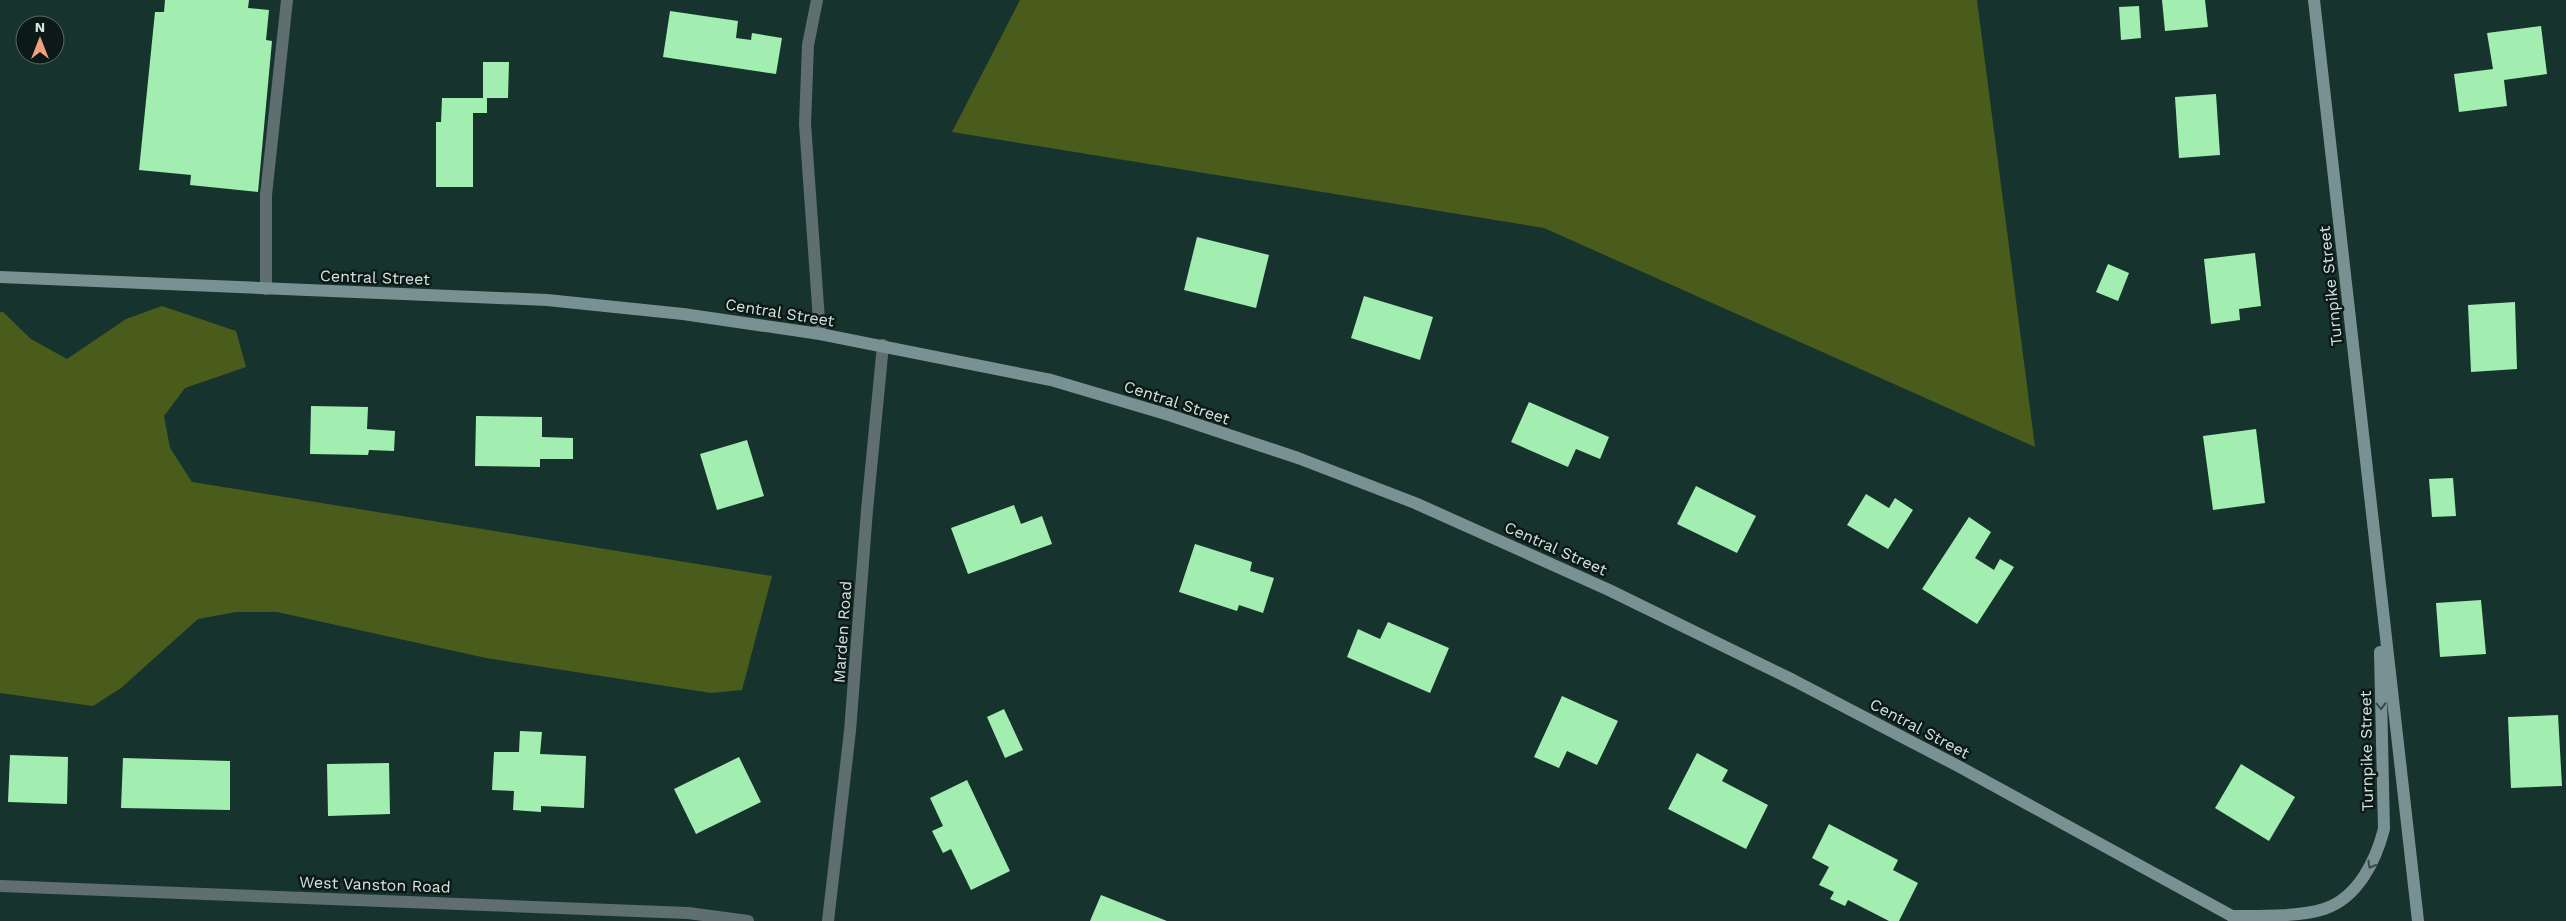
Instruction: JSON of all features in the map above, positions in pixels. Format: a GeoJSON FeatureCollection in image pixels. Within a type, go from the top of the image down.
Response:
{"type":"FeatureCollection","features":[{"type":"Feature","properties":{"kind":"main road","name":"Turnpike Street"},"geometry":{"type":"LineString","coordinates":[[2314,0],[2418,921]]}},
{"type":"Feature","properties":{"kind":"main road","name":"Central Street"},"geometry":{"type":"LineString","coordinates":[[0,277],[547,300],[683,314],[820,334],[883,345],[1060,383],[1298,458],[1415,503],[1609,590],[1793,680],[1958,766],[2237,918]]}},
{"type":"Feature","properties":{"kind":"main road","name":"Turnpike Street"},"geometry":{"type":"LineString","coordinates":[[2237,918],[2325,909],[2343,898],[2368,872],[2378,853],[2384,829],[2378,569]]}},
{"type":"Feature","properties":{"kind":"street"},"geometry":{"type":"LineString","coordinates":[[266,289],[266,195],[287,0]]}},
{"type":"Feature","properties":{"kind":"street"},"geometry":{"type":"LineString","coordinates":[[817,0],[808,45],[805,124],[820,334]]}},
{"type":"Feature","properties":{"kind":"street","name":"Marden Road"},"geometry":{"type":"LineString","coordinates":[[828,921],[850,731],[867,510],[883,345]]}},
{"type":"Feature","properties":{"kind":"street","name":"West Vanston Road"},"geometry":{"type":"LineString","coordinates":[[0,886],[688,913],[748,921]]}},
{"type":"Feature","properties":{"kind":"green space"},"geometry":{"type":"Polygon","coordinates":[[[1020,0],[1977,0],[2035,447],[1544,228],[952,132],[1020,0]]]}},
{"type":"Feature","properties":{"kind":"green space"},"geometry":{"type":"Polygon","coordinates":[[[162,306],[236,331],[246,367],[185,388],[164,416],[170,448],[192,482],[772,576],[742,690],[711,693],[486,658],[277,612],[236,612],[198,619],[121,688],[93,706],[0,693],[0,312],[3,312],[31,339],[67,359],[126,319],[162,306]]]}},
{"type":"Feature","properties":{"kind":"building"},"geometry":{"type":"Polygon","coordinates":[[[165,0],[249,0],[248,8],[269,10],[266,40],[272,41],[258,192],[190,185],[191,175],[139,170],[155,12],[164,12],[165,0]]]}},
{"type":"Feature","properties":{"kind":"building"},"geometry":{"type":"Polygon","coordinates":[[[2162,0],[2205,0],[2208,27],[2165,31],[2162,0]]]}},
{"type":"Feature","properties":{"kind":"building"},"geometry":{"type":"Polygon","coordinates":[[[2139,6],[2141,38],[2121,40],[2119,7],[2139,6]]]}},
{"type":"Feature","properties":{"kind":"building"},"geometry":{"type":"Polygon","coordinates":[[[670,11],[738,21],[736,38],[751,40],[752,33],[782,38],[776,74],[663,57],[670,11]]]}},
{"type":"Feature","properties":{"kind":"building"},"geometry":{"type":"Polygon","coordinates":[[[2541,26],[2547,74],[2504,80],[2507,106],[2459,112],[2454,74],[2493,69],[2487,33],[2541,26]]]}},
{"type":"Feature","properties":{"kind":"building"},"geometry":{"type":"Polygon","coordinates":[[[483,62],[509,62],[508,98],[487,98],[487,113],[473,113],[473,187],[436,187],[436,122],[441,122],[442,98],[483,98],[483,62]]]}},
{"type":"Feature","properties":{"kind":"building"},"geometry":{"type":"Polygon","coordinates":[[[2216,94],[2220,155],[2179,158],[2175,97],[2216,94]]]}},
{"type":"Feature","properties":{"kind":"building"},"geometry":{"type":"Polygon","coordinates":[[[1197,237],[1269,255],[1256,308],[1184,290],[1197,237]]]}},
{"type":"Feature","properties":{"kind":"building"},"geometry":{"type":"Polygon","coordinates":[[[2255,253],[2261,306],[2239,309],[2240,320],[2211,324],[2204,259],[2255,253]]]}},
{"type":"Feature","properties":{"kind":"building"},"geometry":{"type":"Polygon","coordinates":[[[2108,264],[2129,273],[2118,301],[2096,292],[2108,264]]]}},
{"type":"Feature","properties":{"kind":"building"},"geometry":{"type":"Polygon","coordinates":[[[1364,296],[1433,317],[1420,360],[1351,338],[1364,296]]]}},
{"type":"Feature","properties":{"kind":"building"},"geometry":{"type":"Polygon","coordinates":[[[2515,302],[2517,369],[2471,372],[2468,305],[2515,302]]]}},
{"type":"Feature","properties":{"kind":"building"},"geometry":{"type":"Polygon","coordinates":[[[1529,402],[1609,437],[1600,459],[1576,449],[1568,467],[1511,442],[1529,402]]]}},
{"type":"Feature","properties":{"kind":"building"},"geometry":{"type":"Polygon","coordinates":[[[311,406],[368,407],[367,429],[395,431],[394,451],[369,450],[368,455],[310,454],[311,406]]]}},
{"type":"Feature","properties":{"kind":"building"},"geometry":{"type":"Polygon","coordinates":[[[476,416],[542,417],[542,437],[573,438],[573,459],[540,459],[540,467],[475,466],[476,416]]]}},
{"type":"Feature","properties":{"kind":"building"},"geometry":{"type":"Polygon","coordinates":[[[2256,429],[2265,503],[2213,510],[2203,436],[2256,429]]]}},
{"type":"Feature","properties":{"kind":"building"},"geometry":{"type":"Polygon","coordinates":[[[747,440],[764,496],[717,510],[700,454],[747,440]]]}},
{"type":"Feature","properties":{"kind":"building"},"geometry":{"type":"Polygon","coordinates":[[[2453,478],[2456,516],[2432,517],[2429,479],[2453,478]]]}},
{"type":"Feature","properties":{"kind":"building"},"geometry":{"type":"Polygon","coordinates":[[[1696,486],[1756,516],[1737,553],[1677,524],[1696,486]]]}},
{"type":"Feature","properties":{"kind":"building"},"geometry":{"type":"Polygon","coordinates":[[[1866,494],[1889,508],[1895,498],[1913,510],[1888,549],[1847,525],[1866,494]]]}},
{"type":"Feature","properties":{"kind":"building"},"geometry":{"type":"Polygon","coordinates":[[[1014,505],[1021,524],[1042,516],[1052,544],[968,574],[951,528],[1014,505]]]}},
{"type":"Feature","properties":{"kind":"building"},"geometry":{"type":"Polygon","coordinates":[[[1969,517],[1991,532],[1975,558],[1994,570],[2000,559],[2014,567],[1977,624],[1922,589],[1969,517]]]}},
{"type":"Feature","properties":{"kind":"building"},"geometry":{"type":"Polygon","coordinates":[[[1195,544],[1252,562],[1250,571],[1274,578],[1263,613],[1239,605],[1237,611],[1179,592],[1195,544]]]}},
{"type":"Feature","properties":{"kind":"building"},"geometry":{"type":"Polygon","coordinates":[[[2481,600],[2486,654],[2440,657],[2436,603],[2481,600]]]}},
{"type":"Feature","properties":{"kind":"building"},"geometry":{"type":"Polygon","coordinates":[[[1388,622],[1449,648],[1430,693],[1347,657],[1358,629],[1380,639],[1388,622]]]}},
{"type":"Feature","properties":{"kind":"building"},"geometry":{"type":"Polygon","coordinates":[[[1562,696],[1618,721],[1597,765],[1567,751],[1559,768],[1534,757],[1562,696]]]}},
{"type":"Feature","properties":{"kind":"building"},"geometry":{"type":"Polygon","coordinates":[[[1004,709],[1023,750],[1005,758],[987,717],[1004,709]]]}},
{"type":"Feature","properties":{"kind":"building"},"geometry":{"type":"Polygon","coordinates":[[[2558,715],[2562,786],[2511,788],[2508,717],[2558,715]]]}},
{"type":"Feature","properties":{"kind":"building"},"geometry":{"type":"Polygon","coordinates":[[[520,731],[542,732],[540,754],[586,756],[584,808],[541,806],[541,812],[513,810],[514,791],[492,790],[494,752],[519,752],[520,731]]]}},
{"type":"Feature","properties":{"kind":"building"},"geometry":{"type":"Polygon","coordinates":[[[1697,753],[1728,770],[1722,781],[1768,805],[1746,849],[1668,809],[1697,753]]]}},
{"type":"Feature","properties":{"kind":"building"},"geometry":{"type":"Polygon","coordinates":[[[10,755],[68,757],[67,804],[8,802],[10,755]]]}},
{"type":"Feature","properties":{"kind":"building"},"geometry":{"type":"Polygon","coordinates":[[[739,757],[761,802],[696,834],[674,789],[739,757]]]}},
{"type":"Feature","properties":{"kind":"building"},"geometry":{"type":"Polygon","coordinates":[[[123,758],[230,761],[230,810],[121,808],[123,758]]]}},
{"type":"Feature","properties":{"kind":"building"},"geometry":{"type":"Polygon","coordinates":[[[389,763],[390,814],[328,816],[327,764],[389,763]]]}},
{"type":"Feature","properties":{"kind":"building"},"geometry":{"type":"Polygon","coordinates":[[[2241,764],[2295,797],[2269,841],[2215,808],[2241,764]]]}},
{"type":"Feature","properties":{"kind":"building"},"geometry":{"type":"Polygon","coordinates":[[[967,780],[1010,871],[971,890],[951,849],[943,853],[932,831],[943,826],[930,798],[967,780]]]}},
{"type":"Feature","properties":{"kind":"building"},"geometry":{"type":"Polygon","coordinates":[[[1829,824],[1898,860],[1893,870],[1918,883],[1899,921],[1889,921],[1848,900],[1845,906],[1830,899],[1834,892],[1819,885],[1829,867],[1812,858],[1829,824]]]}},
{"type":"Feature","properties":{"kind":"building"},"geometry":{"type":"Polygon","coordinates":[[[1101,895],[1167,921],[1090,921],[1101,895]]]}}]}
